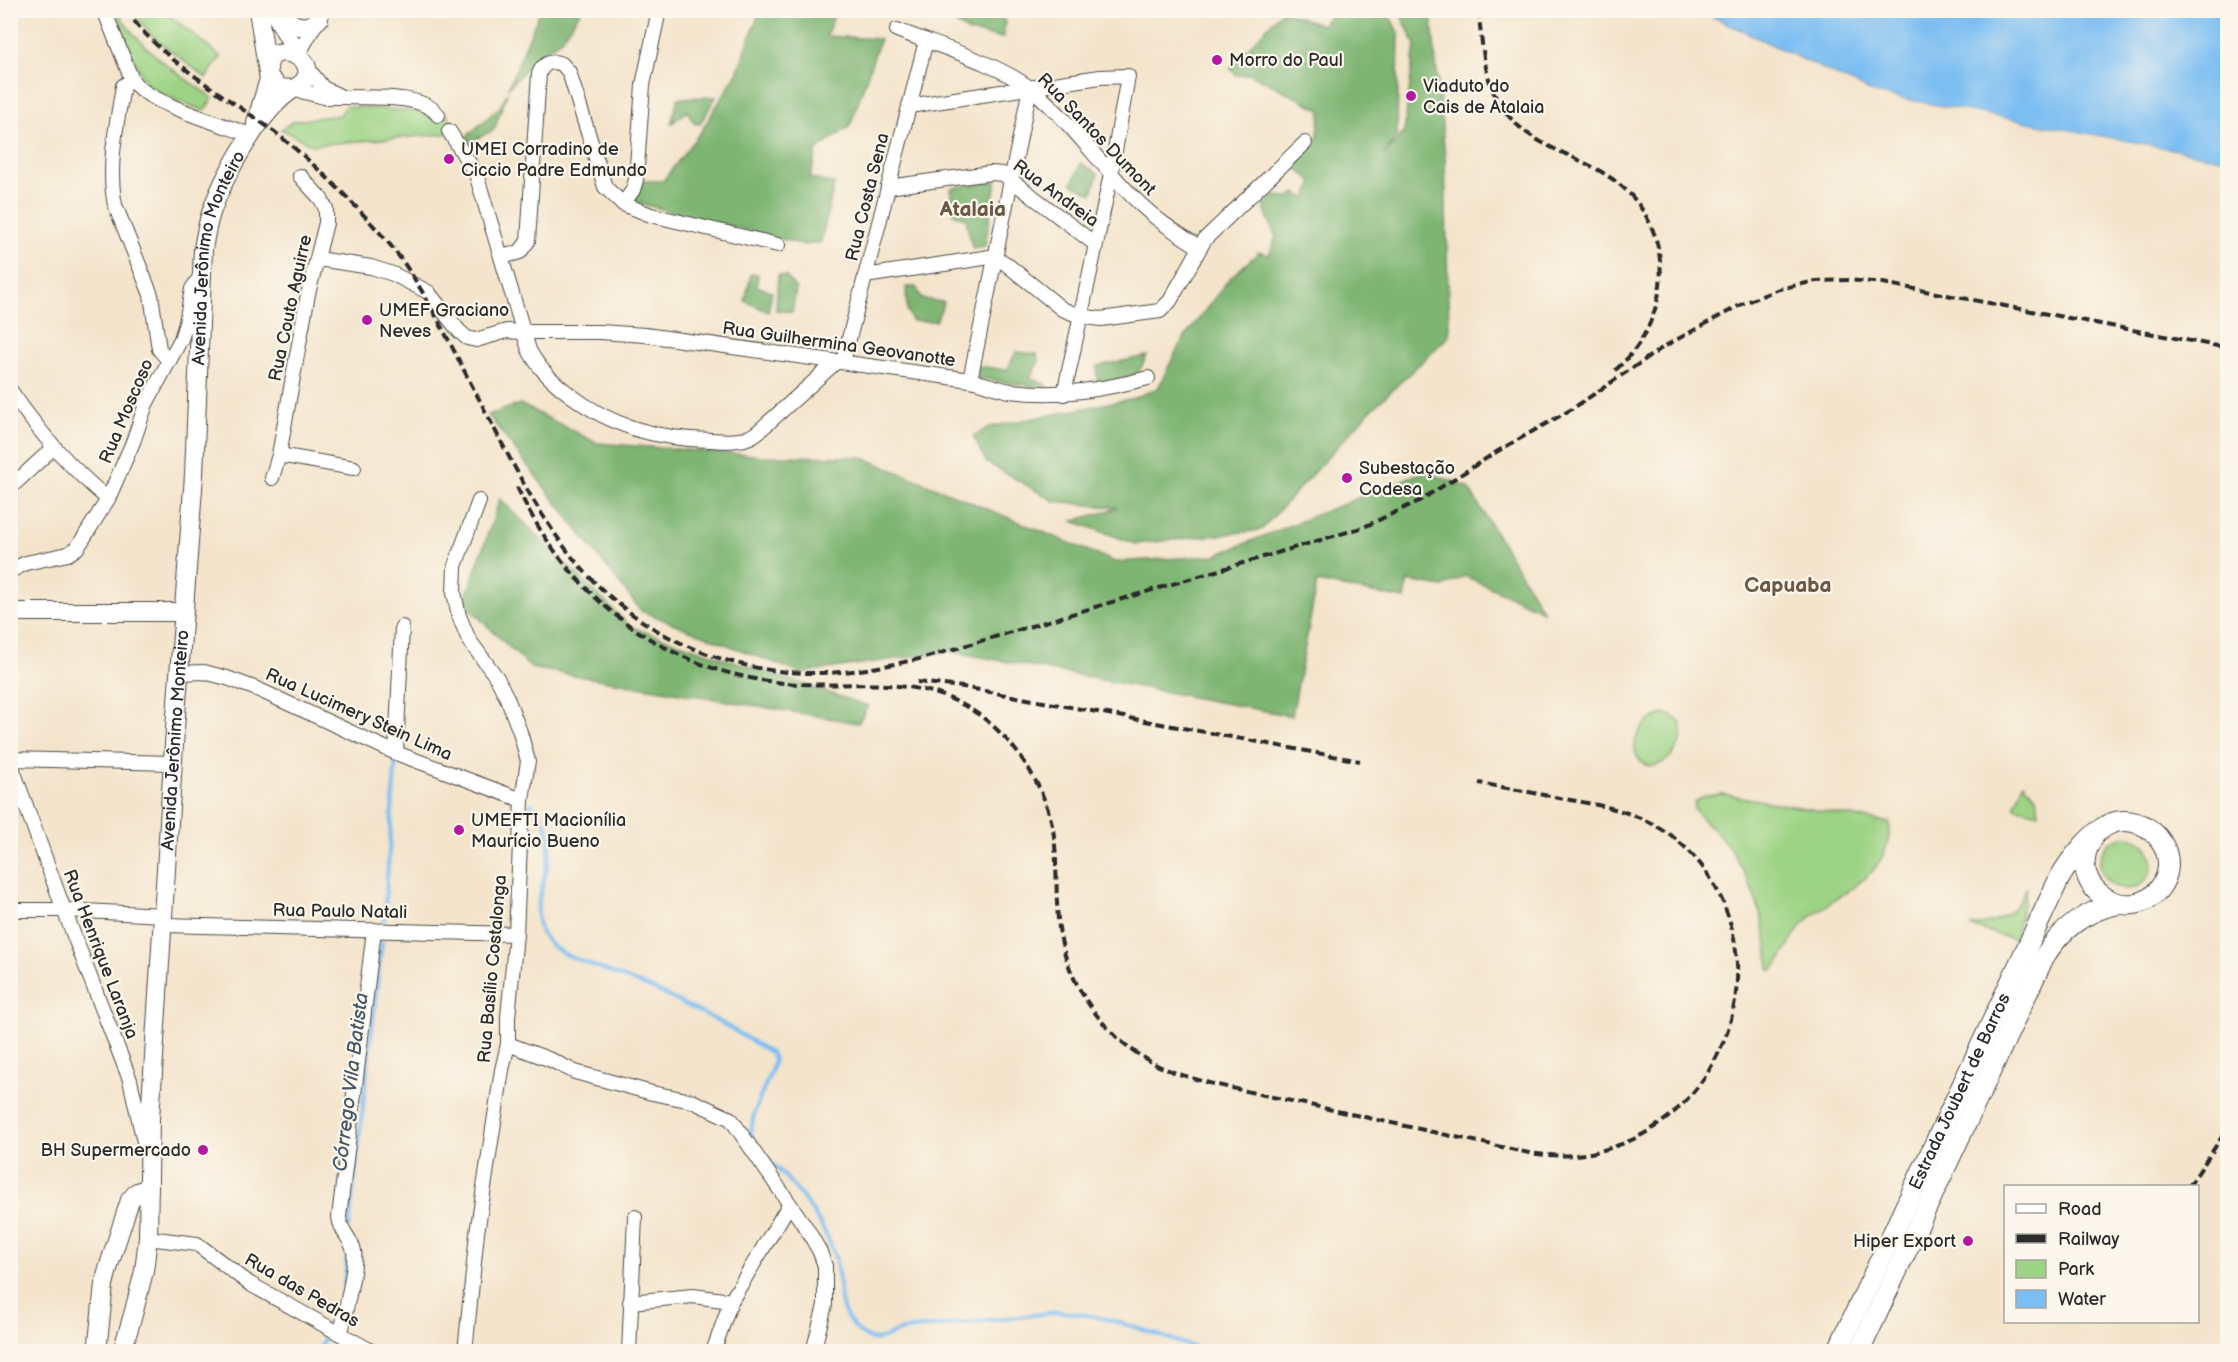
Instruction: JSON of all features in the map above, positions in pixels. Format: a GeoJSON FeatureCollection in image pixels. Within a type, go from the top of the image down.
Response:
{"type":"FeatureCollection","features":[{"type":"Feature","properties":{"kind":"main road"},"geometry":{"type":"LineString","coordinates":[[2122,821],[2138,823],[2153,831],[2164,844],[2168,861],[2162,885],[2143,901],[2126,904],[2102,897],[2087,877],[2084,860],[2088,844],[2093,837],[2106,826],[2122,821]]}},
{"type":"Feature","properties":{"kind":"main road","name":"Estrada Joubert de Barros"},"geometry":{"type":"LineString","coordinates":[[1837,1352],[2059,879],[2068,865],[2093,837]]}},
{"type":"Feature","properties":{"kind":"main road","name":"Estrada Joubert de Barros"},"geometry":{"type":"LineString","coordinates":[[1859,1352],[2044,957],[2057,937],[2075,921],[2095,910],[2118,903]]}},
{"type":"Feature","properties":{"kind":"street"},"geometry":{"type":"LineString","coordinates":[[104,10],[132,80],[140,89],[161,101],[251,135]]}},
{"type":"Feature","properties":{"kind":"street","name":"Avenida Jerônimo Monteiro"},"geometry":{"type":"LineString","coordinates":[[251,135],[266,92],[268,74],[258,10]]}},
{"type":"Feature","properties":{"kind":"street"},"geometry":{"type":"LineString","coordinates":[[275,10],[296,26],[306,27],[321,15]]}},
{"type":"Feature","properties":{"kind":"street"},"geometry":{"type":"LineString","coordinates":[[275,10],[302,61],[323,88],[343,96]]}},
{"type":"Feature","properties":{"kind":"street"},"geometry":{"type":"LineString","coordinates":[[623,204],[633,190],[636,180],[643,85],[659,10]]}},
{"type":"Feature","properties":{"kind":"street"},"geometry":{"type":"LineString","coordinates":[[293,89],[304,80],[302,61],[321,15]]}},
{"type":"Feature","properties":{"kind":"street","name":"Rua Santos Dumont"},"geometry":{"type":"LineString","coordinates":[[897,30],[1001,71],[1029,88],[1158,220],[1199,247]]}},
{"type":"Feature","properties":{"kind":"street","name":"Rua Costa Sena"},"geometry":{"type":"LineString","coordinates":[[840,362],[865,276],[926,41]]}},
{"type":"Feature","properties":{"kind":"street"},"geometry":{"type":"LineString","coordinates":[[302,61],[285,52],[276,56],[270,64],[268,74],[276,86],[286,90],[293,89],[324,97],[343,96],[422,102],[438,115]]}},
{"type":"Feature","properties":{"kind":"street"},"geometry":{"type":"LineString","coordinates":[[502,258],[520,252],[528,241],[539,74],[547,63],[562,64],[568,72],[604,187],[623,204],[662,218],[778,245]]}},
{"type":"Feature","properties":{"kind":"street"},"geometry":{"type":"LineString","coordinates":[[909,106],[1110,76],[1128,76],[1112,174],[1064,394]]}},
{"type":"Feature","properties":{"kind":"street","name":"Rua Moscoso"},"geometry":{"type":"LineString","coordinates":[[10,571],[26,562],[68,554],[77,548],[108,499],[133,442],[146,405],[169,361],[159,349],[151,295],[114,198],[112,162],[123,86],[132,80]]}},
{"type":"Feature","properties":{"kind":"street"},"geometry":{"type":"LineString","coordinates":[[970,380],[1029,88]]}},
{"type":"Feature","properties":{"kind":"street","name":"Avenida Jerônimo Monteiro"},"geometry":{"type":"LineString","coordinates":[[122,1352],[135,1311],[144,1271],[148,1238],[149,1161],[179,673],[195,466],[203,249],[210,215],[224,183],[251,135],[276,103],[293,89]]}},
{"type":"Feature","properties":{"kind":"street"},"geometry":{"type":"LineString","coordinates":[[450,131],[476,174],[529,350],[544,373],[592,411],[632,429],[683,439],[721,441],[750,438],[840,362]]}},
{"type":"Feature","properties":{"kind":"street"},"geometry":{"type":"LineString","coordinates":[[865,276],[985,257],[995,258],[1005,263],[1062,309],[1080,316],[1101,319],[1156,312],[1170,301],[1199,247],[1209,235],[1305,143]]}},
{"type":"Feature","properties":{"kind":"street","name":"Rua Andreia"},"geometry":{"type":"LineString","coordinates":[[888,187],[997,173],[1011,179],[1095,244]]}},
{"type":"Feature","properties":{"kind":"street","name":"Rua Couto Aguirre"},"geometry":{"type":"LineString","coordinates":[[272,478],[279,455],[308,294],[326,223],[326,209],[317,194],[300,176]]}},
{"type":"Feature","properties":{"kind":"street","name":"Rua Guilhermina Geovanotte"},"geometry":{"type":"LineString","coordinates":[[318,259],[380,269],[428,292],[467,338],[481,340],[507,330],[523,333],[600,332],[645,335],[970,380],[1011,391],[1064,394],[1113,387],[1148,378]]}},
{"type":"Feature","properties":{"kind":"street"},"geometry":{"type":"LineString","coordinates":[[169,361],[184,332],[192,289],[202,274]]}},
{"type":"Feature","properties":{"kind":"street"},"geometry":{"type":"LineString","coordinates":[[11,393],[82,478],[108,499]]}},
{"type":"Feature","properties":{"kind":"street"},"geometry":{"type":"LineString","coordinates":[[10,488],[54,447]]}},
{"type":"Feature","properties":{"kind":"street"},"geometry":{"type":"LineString","coordinates":[[279,455],[354,468]]}},
{"type":"Feature","properties":{"kind":"street","name":"Rua Basílio Costalonga"},"geometry":{"type":"LineString","coordinates":[[465,1352],[477,1233],[508,1044],[522,800],[528,761],[520,732],[497,678],[469,640],[459,616],[454,593],[454,566],[479,501]]}},
{"type":"Feature","properties":{"kind":"street"},"geometry":{"type":"LineString","coordinates":[[10,612],[184,612]]}},
{"type":"Feature","properties":{"kind":"street"},"geometry":{"type":"LineString","coordinates":[[396,753],[402,627]]}},
{"type":"Feature","properties":{"kind":"street","name":"Rua Lucimery Stein Lima"},"geometry":{"type":"LineString","coordinates":[[179,673],[204,672],[237,682],[396,753],[522,800]]}},
{"type":"Feature","properties":{"kind":"street"},"geometry":{"type":"LineString","coordinates":[[10,760],[174,763]]}},
{"type":"Feature","properties":{"kind":"street","name":"Rua Henrique Laranja"},"geometry":{"type":"LineString","coordinates":[[10,760],[64,910],[130,1080],[149,1161]]}},
{"type":"Feature","properties":{"kind":"street","name":"Rua Paulo Natali"},"geometry":{"type":"LineString","coordinates":[[10,910],[64,910],[164,920],[374,930],[516,934]]}},
{"type":"Feature","properties":{"kind":"street"},"geometry":{"type":"LineString","coordinates":[[331,1329],[354,1256],[351,1243],[340,1226],[339,1217],[374,930]]}},
{"type":"Feature","properties":{"kind":"street"},"geometry":{"type":"LineString","coordinates":[[508,1044],[551,1060],[574,1072],[692,1101],[731,1119],[807,1229],[825,1266],[825,1305],[813,1352]]}},
{"type":"Feature","properties":{"kind":"street"},"geometry":{"type":"LineString","coordinates":[[97,1352],[104,1284],[110,1262],[130,1200],[137,1192],[149,1188]]}},
{"type":"Feature","properties":{"kind":"street"},"geometry":{"type":"LineString","coordinates":[[713,1352],[731,1301],[789,1205]]}},
{"type":"Feature","properties":{"kind":"street"},"geometry":{"type":"LineString","coordinates":[[629,1352],[634,1217]]}},
{"type":"Feature","properties":{"kind":"street","name":"Rua das Pedras"},"geometry":{"type":"LineString","coordinates":[[148,1238],[197,1244],[250,1284],[373,1352]]}},
{"type":"Feature","properties":{"kind":"street"},"geometry":{"type":"LineString","coordinates":[[630,1302],[693,1296],[731,1301]]}},
{"type":"Feature","properties":{"kind":"green space"},"geometry":{"type":"Polygon","coordinates":[[[111,11],[117,11],[136,37],[160,59],[213,98],[204,111],[166,96],[146,84],[111,11]]]}},
{"type":"Feature","properties":{"kind":"green space"},"geometry":{"type":"Polygon","coordinates":[[[132,11],[164,11],[221,57],[206,78],[153,37],[132,11]]]}},
{"type":"Feature","properties":{"kind":"green space"},"geometry":{"type":"Polygon","coordinates":[[[540,11],[581,11],[560,41],[540,54],[508,88],[540,11]]]}},
{"type":"Feature","properties":{"kind":"green space"},"geometry":{"type":"Polygon","coordinates":[[[760,11],[836,11],[826,36],[880,39],[850,126],[817,150],[810,178],[834,184],[821,242],[805,245],[633,202],[643,181],[663,181],[702,130],[737,73],[760,11]]]}},
{"type":"Feature","properties":{"kind":"green space"},"geometry":{"type":"Polygon","coordinates":[[[946,11],[997,11],[1005,22],[1003,38],[969,32],[944,16],[946,11]]]}},
{"type":"Feature","properties":{"kind":"green space"},"geometry":{"type":"Polygon","coordinates":[[[1282,11],[1322,25],[1334,11],[1386,11],[1399,32],[1397,135],[1384,156],[1404,132],[1415,44],[1399,11],[1431,11],[1445,157],[1449,336],[1367,414],[1261,530],[1136,544],[1073,521],[1118,508],[1054,501],[986,462],[973,436],[990,427],[1134,398],[1158,388],[1179,346],[1229,279],[1259,252],[1269,255],[1276,237],[1263,206],[1274,196],[1291,197],[1295,193],[1306,198],[1313,182],[1292,164],[1317,141],[1321,110],[1251,74],[1236,75],[1230,68],[1282,11]]]}},
{"type":"Feature","properties":{"kind":"green space"},"geometry":{"type":"Polygon","coordinates":[[[508,91],[494,130],[468,143],[466,137],[500,107],[508,91]]]}},
{"type":"Feature","properties":{"kind":"green space"},"geometry":{"type":"Polygon","coordinates":[[[716,97],[700,124],[695,124],[687,111],[671,124],[678,98],[716,97]]]}},
{"type":"Feature","properties":{"kind":"green space"},"geometry":{"type":"Polygon","coordinates":[[[345,106],[422,112],[433,119],[444,111],[455,126],[445,134],[312,145],[281,129],[294,121],[340,115],[345,106]]]}},
{"type":"Feature","properties":{"kind":"green space"},"geometry":{"type":"Polygon","coordinates":[[[1081,163],[1098,174],[1092,194],[1072,184],[1081,163]]]}},
{"type":"Feature","properties":{"kind":"green space"},"geometry":{"type":"Polygon","coordinates":[[[996,181],[985,247],[972,248],[966,218],[953,214],[951,188],[996,181]]]}},
{"type":"Feature","properties":{"kind":"green space"},"geometry":{"type":"Polygon","coordinates":[[[751,274],[758,274],[757,286],[772,292],[768,312],[745,301],[751,274]]]}},
{"type":"Feature","properties":{"kind":"green space"},"geometry":{"type":"Polygon","coordinates":[[[778,275],[786,276],[796,289],[792,312],[776,310],[778,275]]]}},
{"type":"Feature","properties":{"kind":"green space"},"geometry":{"type":"Polygon","coordinates":[[[906,287],[916,287],[922,299],[944,302],[936,321],[912,321],[907,309],[906,287]]]}},
{"type":"Feature","properties":{"kind":"green space"},"geometry":{"type":"Polygon","coordinates":[[[1016,352],[1037,354],[1039,361],[1030,378],[1045,384],[1049,389],[977,378],[978,366],[1007,370],[1016,352]]]}},
{"type":"Feature","properties":{"kind":"green space"},"geometry":{"type":"Polygon","coordinates":[[[1147,356],[1137,375],[1097,384],[1097,366],[1147,356]]]}},
{"type":"Feature","properties":{"kind":"green space"},"geometry":{"type":"Polygon","coordinates":[[[520,404],[597,443],[765,456],[862,457],[1115,562],[1214,556],[1425,471],[1468,487],[1543,611],[1465,576],[1443,587],[1408,581],[1405,599],[1317,582],[1292,716],[950,651],[800,673],[641,611],[488,415],[520,404]]]}},
{"type":"Feature","properties":{"kind":"green space"},"geometry":{"type":"Polygon","coordinates":[[[500,499],[631,627],[868,706],[858,723],[531,668],[464,603],[500,499]]]}},
{"type":"Feature","properties":{"kind":"green space"},"geometry":{"type":"Polygon","coordinates":[[[1665,714],[1677,720],[1682,729],[1681,740],[1676,751],[1667,760],[1657,765],[1647,765],[1638,758],[1635,751],[1637,737],[1652,719],[1665,714]]]}},
{"type":"Feature","properties":{"kind":"green space"},"geometry":{"type":"Polygon","coordinates":[[[2024,783],[2037,798],[2039,813],[2014,807],[2024,783]]]}},
{"type":"Feature","properties":{"kind":"green space"},"geometry":{"type":"Polygon","coordinates":[[[1723,794],[1890,823],[1888,843],[1881,859],[1871,872],[1803,924],[1772,971],[1769,969],[1761,917],[1749,883],[1722,838],[1699,816],[1694,808],[1695,802],[1704,796],[1723,794]]]}},
{"type":"Feature","properties":{"kind":"green space"},"geometry":{"type":"Polygon","coordinates":[[[2121,837],[2131,837],[2145,844],[2152,863],[2145,882],[2131,889],[2121,889],[2111,885],[2104,878],[2100,868],[2100,858],[2104,848],[2111,841],[2121,837]]]}},
{"type":"Feature","properties":{"kind":"green space"},"geometry":{"type":"Polygon","coordinates":[[[2027,886],[2015,940],[1970,926],[1998,920],[2018,903],[2027,886]]]}},
{"type":"Feature","properties":{"kind":"water"},"geometry":{"type":"Polygon","coordinates":[[[1700,11],[2227,11],[2227,160],[1875,94],[1700,11]]]}},
{"type":"Feature","properties":{"kind":"pier"},"geometry":{"type":"Polygon","coordinates":[[[1697,10],[1875,94],[2227,160],[2228,163],[1874,97],[1699,13],[1697,10]]]}},
{"type":"Feature","properties":{"kind":"waterway","name":"Córrego Vila Batista"},"geometry":{"type":"LineString","coordinates":[[384,920],[396,756]]}},
{"type":"Feature","properties":{"kind":"waterway"},"geometry":{"type":"LineString","coordinates":[[531,804],[548,831],[547,866],[539,900],[538,916],[541,931],[550,944],[569,956],[653,989],[720,1022],[771,1053],[774,1059],[772,1068],[752,1122],[752,1137],[763,1154],[800,1195],[823,1229],[836,1260],[842,1305],[852,1325],[863,1335],[867,1338],[880,1339],[905,1330],[1058,1312],[1097,1317],[1135,1327],[1209,1352]]}},
{"type":"Feature","properties":{"kind":"waterway","name":"Córrego Vila Batista"},"geometry":{"type":"LineString","coordinates":[[349,1226],[382,942]]}},
{"type":"Feature","properties":{"kind":"waterway","name":"Córrego Vila Batista"},"geometry":{"type":"LineString","coordinates":[[344,1284],[348,1250]]}},
{"type":"Feature","properties":{"kind":"waterway","name":"Córrego Vila Batista"},"geometry":{"type":"LineString","coordinates":[[330,1323],[337,1313],[343,1292]]}},
{"type":"Feature","properties":{"kind":"waterway","name":"Córrego Vila Batista"},"geometry":{"type":"LineString","coordinates":[[320,1352],[326,1329]]}},
{"type":"Feature","properties":{"kind":"railway"},"geometry":{"type":"LineString","coordinates":[[126,10],[157,46],[176,62],[276,133],[304,156],[356,206],[394,249],[429,304],[540,512],[569,553],[593,580],[619,605],[680,643],[748,666],[784,672],[846,672],[924,658],[1364,527],[1419,501],[1498,451],[1572,409],[1665,346],[1744,303],[1779,289],[1816,281],[1849,280],[1883,283],[2228,348]]}},
{"type":"Feature","properties":{"kind":"railway"},"geometry":{"type":"LineString","coordinates":[[1478,10],[1485,65],[1493,91],[1507,114],[1530,135],[1611,178],[1633,198],[1649,222],[1658,247],[1661,274],[1657,302],[1648,328],[1633,352],[1612,373]]}},
{"type":"Feature","properties":{"kind":"railway"},"geometry":{"type":"LineString","coordinates":[[517,487],[539,528],[566,565],[596,598],[630,626],[668,649],[709,667],[753,678],[799,684],[871,684],[916,688],[960,703],[995,728],[1008,741],[1029,770],[1051,819],[1055,848],[1059,928],[1063,950],[1071,971],[1093,1010],[1123,1043],[1141,1056],[1179,1074],[1209,1083],[1529,1153],[1570,1155],[1610,1148],[1643,1134],[1672,1113],[1697,1088],[1716,1058],[1729,1025],[1736,990],[1736,954],[1729,919],[1719,894],[1705,870],[1677,840],[1654,825],[1630,814],[1604,807],[1479,783]]}},
{"type":"Feature","properties":{"kind":"railway"},"geometry":{"type":"LineString","coordinates":[[917,682],[963,687],[1360,761]]}},
{"type":"Feature","properties":{"kind":"railway"},"geometry":{"type":"LineString","coordinates":[[2190,1185],[2228,1128]]}},
{"type":"Feature","properties":{"kind":"place","name":"Morro do Paul"},"geometry":{"type":"Point","coordinates":[1217,60]}},
{"type":"Feature","properties":{"kind":"place","name":"Viaduto do Cais de Atalaia"},"geometry":{"type":"Point","coordinates":[1411,96]}},
{"type":"Feature","properties":{"kind":"place","name":"UMEI Corradino de Ciccio Padre Edmundo"},"geometry":{"type":"Point","coordinates":[449,159]}},
{"type":"Feature","properties":{"kind":"place","name":"UMEF Graciano Neves"},"geometry":{"type":"Point","coordinates":[367,320]}},
{"type":"Feature","properties":{"kind":"place","name":"Subestação Codesa"},"geometry":{"type":"Point","coordinates":[1347,478]}},
{"type":"Feature","properties":{"kind":"place","name":"UMEFTI Macionília Maurício Bueno"},"geometry":{"type":"Point","coordinates":[459,830]}},
{"type":"Feature","properties":{"kind":"place","name":"BH Supermercado"},"geometry":{"type":"Point","coordinates":[203,1150]}},
{"type":"Feature","properties":{"kind":"place","name":"Hiper Export"},"geometry":{"type":"Point","coordinates":[1968,1241]}},
{"type":"Feature","properties":{"kind":"district","name":"Atalaia"},"geometry":{"type":"Point","coordinates":[973,209]}},
{"type":"Feature","properties":{"kind":"district","name":"Capuaba"},"geometry":{"type":"Point","coordinates":[1788,585]}}]}
